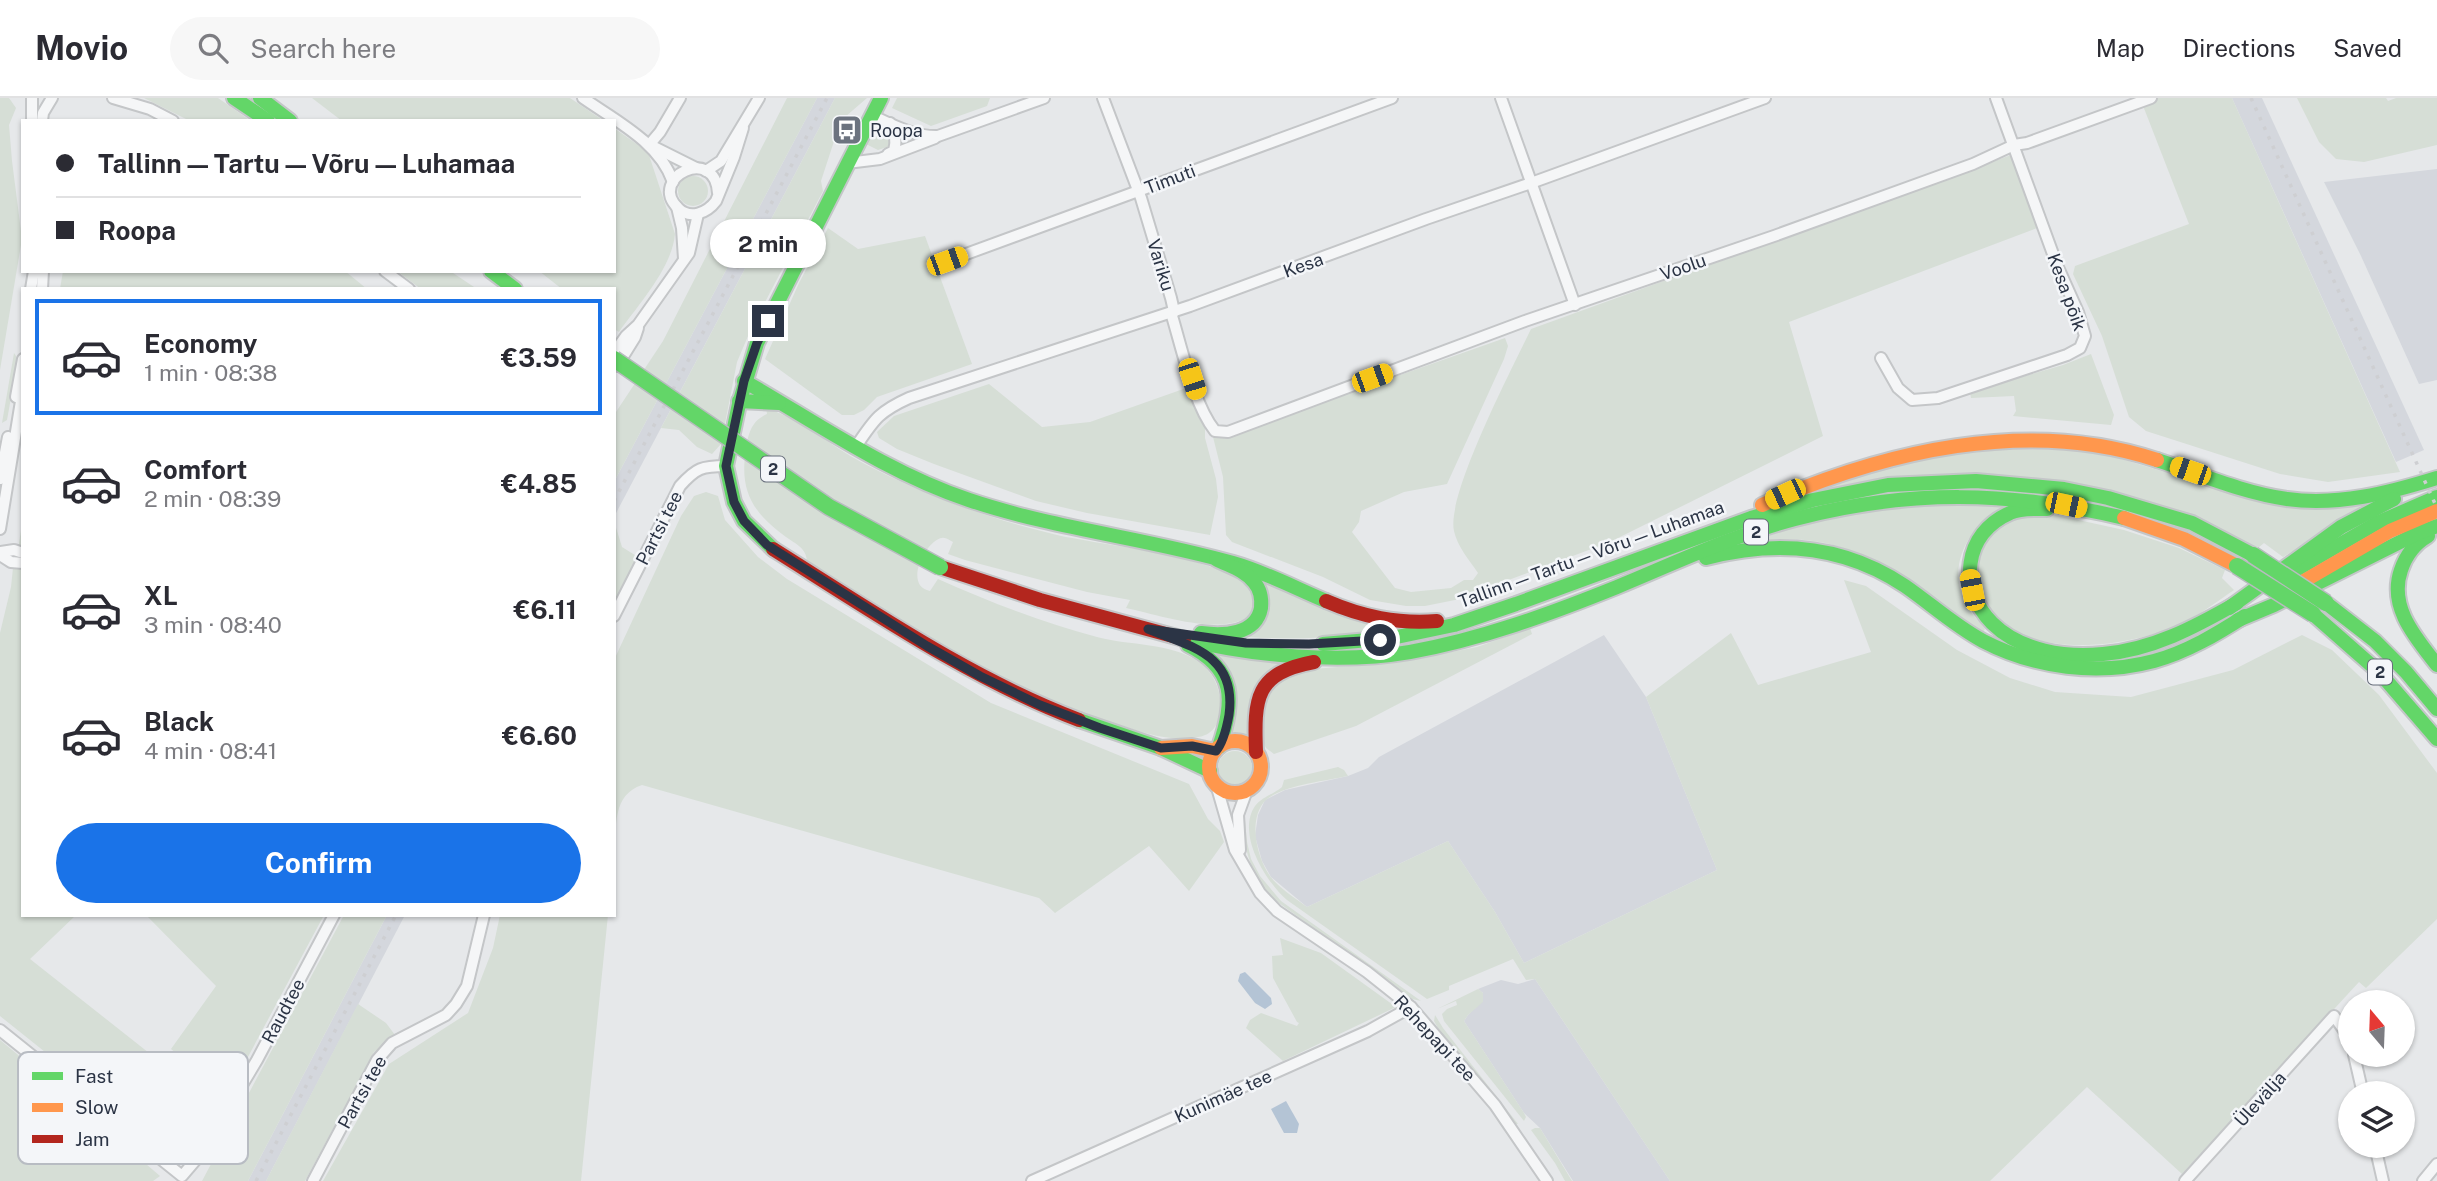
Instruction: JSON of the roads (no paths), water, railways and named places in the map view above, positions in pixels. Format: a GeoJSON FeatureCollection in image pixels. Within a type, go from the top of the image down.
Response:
{"type":"FeatureCollection","features":[{"type":"Feature","properties":{"kind":"main road"},"geometry":{"type":"LineString","coordinates":[[234,98],[265,119]]}},
{"type":"Feature","properties":{"kind":"main road"},"geometry":{"type":"LineString","coordinates":[[260,98],[287,119]]}},
{"type":"Feature","properties":{"kind":"main road"},"geometry":{"type":"LineString","coordinates":[[881,98],[757,343],[744,381],[726,466],[734,502],[744,521],[767,545],[927,646],[980,676],[1052,709],[1161,748],[1192,746],[1217,749],[1235,741],[1256,752]]}},
{"type":"Feature","properties":{"kind":"main road"},"geometry":{"type":"LineString","coordinates":[[494,273],[512,287]]}},
{"type":"Feature","properties":{"kind":"main road","name":"Tallinn — Tartu — Võru — Luhamaa"},"geometry":{"type":"LineString","coordinates":[[616,360],[829,507],[940,567],[1070,610],[1195,641],[1243,650],[1364,656],[1407,652],[1488,633],[1744,536],[1806,517],[1903,498],[1941,495],[1996,496],[2046,501],[2108,513],[2178,536],[2237,566],[2313,614],[2358,650],[2393,685],[2437,739]]}},
{"type":"Feature","properties":{"kind":"main road"},"geometry":{"type":"LineString","coordinates":[[744,381],[768,393],[779,403],[855,448],[968,500],[1055,524],[1216,559],[1261,572],[1370,618],[1389,622],[1429,622],[1490,613]]}},
{"type":"Feature","properties":{"kind":"main road"},"geometry":{"type":"LineString","coordinates":[[739,401],[779,403]]}},
{"type":"Feature","properties":{"kind":"main road"},"geometry":{"type":"LineString","coordinates":[[1685,542],[1785,494],[1919,451],[1977,442],[2018,439],[2113,448],[2168,463],[2256,493],[2299,501],[2353,500],[2437,479]]}},
{"type":"Feature","properties":{"kind":"main road"},"geometry":{"type":"LineString","coordinates":[[2233,614],[2341,527],[2437,479]]}},
{"type":"Feature","properties":{"kind":"main road","name":"Tallinn — Tartu — Võru — Luhamaa"},"geometry":{"type":"LineString","coordinates":[[1148,629],[1246,643],[1309,644],[1380,640],[1434,630],[1490,613],[1751,518],[1844,493],[1942,480],[1997,481],[2059,488],[2133,505],[2195,524],[2253,555],[2326,603],[2375,641],[2437,709]]}},
{"type":"Feature","properties":{"kind":"main road"},"geometry":{"type":"LineString","coordinates":[[1615,587],[1714,556],[1758,547],[1826,551],[1862,562],[1896,579],[1982,640],[2007,652],[2039,662],[2075,668],[2106,669],[2133,666],[2179,652],[2233,614],[2377,523],[2437,497]]}},
{"type":"Feature","properties":{"kind":"main road"},"geometry":{"type":"LineString","coordinates":[[2108,513],[2054,508],[2024,510],[2005,516],[1985,530],[1970,556],[1969,574],[1978,606],[1993,624],[2028,645],[2080,655],[2104,654],[2159,642],[2233,614],[2390,531],[2437,511]]}},
{"type":"Feature","properties":{"kind":"main road"},"geometry":{"type":"LineString","coordinates":[[2233,614],[2274,605],[2395,544],[2437,526]]}},
{"type":"Feature","properties":{"kind":"main road"},"geometry":{"type":"LineString","coordinates":[[2437,531],[2420,540],[2409,552],[2396,583],[2400,610],[2407,624],[2437,665]]}},
{"type":"Feature","properties":{"kind":"main road"},"geometry":{"type":"LineString","coordinates":[[1148,629],[1208,634],[1235,632],[1252,625],[1261,608],[1260,590],[1246,574],[1216,559]]}},
{"type":"Feature","properties":{"kind":"main road"},"geometry":{"type":"LineString","coordinates":[[1148,629],[1206,653],[1221,670],[1227,685],[1230,707],[1227,724],[1212,757],[1213,778]]}},
{"type":"Feature","properties":{"kind":"main road"},"geometry":{"type":"LineString","coordinates":[[1161,748],[1164,752],[1183,758],[1231,792],[1247,790],[1256,782],[1261,767],[1256,752],[1254,719],[1258,697],[1266,682],[1294,664],[1364,656]]}},
{"type":"Feature","properties":{"kind":"street"},"geometry":{"type":"LineString","coordinates":[[32,98],[32,119]]}},
{"type":"Feature","properties":{"kind":"street"},"geometry":{"type":"LineString","coordinates":[[42,119],[52,98]]}},
{"type":"Feature","properties":{"kind":"street"},"geometry":{"type":"LineString","coordinates":[[113,98],[169,119]]}},
{"type":"Feature","properties":{"kind":"street"},"geometry":{"type":"LineString","coordinates":[[583,98],[612,119]]}},
{"type":"Feature","properties":{"kind":"street"},"geometry":{"type":"LineString","coordinates":[[649,145],[680,98]]}},
{"type":"Feature","properties":{"kind":"street"},"geometry":{"type":"LineString","coordinates":[[684,259],[682,228],[671,195],[673,182],[682,171],[701,169],[721,162],[759,98]]}},
{"type":"Feature","properties":{"kind":"street"},"geometry":{"type":"LineString","coordinates":[[847,163],[880,159],[1044,98]]}},
{"type":"Feature","properties":{"kind":"street","name":"Variku"},"geometry":{"type":"LineString","coordinates":[[1102,98],[1138,191],[1174,311],[1172,317],[1199,400],[1214,431]]}},
{"type":"Feature","properties":{"kind":"street","name":"Timuti"},"geometry":{"type":"LineString","coordinates":[[947,261],[1392,98]]}},
{"type":"Feature","properties":{"kind":"street"},"geometry":{"type":"LineString","coordinates":[[1501,98],[1574,304]]}},
{"type":"Feature","properties":{"kind":"street","name":"Kesa"},"geometry":{"type":"LineString","coordinates":[[855,448],[875,418],[909,398],[1174,311],[1765,98]]}},
{"type":"Feature","properties":{"kind":"street","name":"Kesa põik"},"geometry":{"type":"LineString","coordinates":[[1881,358],[1898,388],[1912,400],[1938,397],[2067,355],[2080,348],[2085,336],[2078,312],[2057,265],[1996,98]]}},
{"type":"Feature","properties":{"kind":"street","name":"Voolu"},"geometry":{"type":"LineString","coordinates":[[1214,431],[1228,432],[1525,321],[1774,236],[1961,169],[2014,145],[2027,143],[2151,98]]}},
{"type":"Feature","properties":{"kind":"street"},"geometry":{"type":"LineString","coordinates":[[872,116],[917,135],[937,136]]}},
{"type":"Feature","properties":{"kind":"street"},"geometry":{"type":"LineString","coordinates":[[616,122],[649,145],[701,169],[715,181],[718,193]]}},
{"type":"Feature","properties":{"kind":"street"},"geometry":{"type":"LineString","coordinates":[[880,159],[894,151],[895,132],[890,123]]}},
{"type":"Feature","properties":{"kind":"street"},"geometry":{"type":"LineString","coordinates":[[677,207],[690,214],[698,214],[711,207],[734,157],[743,128]]}},
{"type":"Feature","properties":{"kind":"street"},"geometry":{"type":"LineString","coordinates":[[649,145],[666,165],[673,182]]}},
{"type":"Feature","properties":{"kind":"street"},"geometry":{"type":"LineString","coordinates":[[616,350],[638,325],[689,253],[698,214]]}},
{"type":"Feature","properties":{"kind":"street"},"geometry":{"type":"LineString","coordinates":[[388,273],[406,287]]}},
{"type":"Feature","properties":{"kind":"street"},"geometry":{"type":"LineString","coordinates":[[616,366],[635,337],[638,325]]}},
{"type":"Feature","properties":{"kind":"street"},"geometry":{"type":"LineString","coordinates":[[0,479],[21,369]]}},
{"type":"Feature","properties":{"kind":"street"},"geometry":{"type":"LineString","coordinates":[[0,529],[21,401]]}},
{"type":"Feature","properties":{"kind":"street","name":"Partsi tee"},"geometry":{"type":"LineString","coordinates":[[616,612],[680,486],[692,473],[705,466],[726,466]]}},
{"type":"Feature","properties":{"kind":"street"},"geometry":{"type":"LineString","coordinates":[[0,554],[14,550],[21,552]]}},
{"type":"Feature","properties":{"kind":"street"},"geometry":{"type":"LineString","coordinates":[[0,554],[11,562],[21,563]]}},
{"type":"Feature","properties":{"kind":"street","name":"Rehepapi tee"},"geometry":{"type":"LineString","coordinates":[[1213,778],[1235,850],[1260,893],[1277,911],[1367,972],[1411,1007],[1495,1105],[1547,1181]]}},
{"type":"Feature","properties":{"kind":"street","name":"Rehepapi tee"},"geometry":{"type":"LineString","coordinates":[[1241,860],[1238,815],[1247,790]]}},
{"type":"Feature","properties":{"kind":"street","name":"Raudtee"},"geometry":{"type":"LineString","coordinates":[[248,1075],[333,917]]}},
{"type":"Feature","properties":{"kind":"street","name":"Partsi tee"},"geometry":{"type":"LineString","coordinates":[[313,1181],[377,1060],[392,1042],[446,1015],[456,1004],[467,986],[484,917]]}},
{"type":"Feature","properties":{"kind":"street","name":"Kunimäe tee"},"geometry":{"type":"LineString","coordinates":[[1035,1180],[1368,1031],[1411,1007]]}},
{"type":"Feature","properties":{"kind":"street","name":"Ülevälja"},"geometry":{"type":"LineString","coordinates":[[2185,1181],[2334,1016],[2338,1022]]}},
{"type":"Feature","properties":{"kind":"street","name":"Raudtee"},"geometry":{"type":"LineString","coordinates":[[0,1030],[27,1052]]}},
{"type":"Feature","properties":{"kind":"street"},"geometry":{"type":"LineString","coordinates":[[2378,1158],[2383,1181]]}},
{"type":"Feature","properties":{"kind":"street","name":"Raudtee"},"geometry":{"type":"LineString","coordinates":[[167,1164],[182,1176],[192,1164]]}},
{"type":"Feature","properties":{"kind":"street"},"geometry":{"type":"LineString","coordinates":[[2423,1181],[2437,1164]]}},
{"type":"Feature","properties":{"kind":"water"},"geometry":{"type":"Polygon","coordinates":[[[1245,972],[1271,998],[1272,1004],[1265,1009],[1255,1003],[1238,981],[1240,974],[1245,972]]]}},
{"type":"Feature","properties":{"kind":"water"},"geometry":{"type":"Polygon","coordinates":[[[1286,1101],[1299,1124],[1297,1133],[1284,1133],[1271,1109],[1286,1101]]]}},
{"type":"Feature","properties":{"kind":"railway"},"geometry":{"type":"LineString","coordinates":[[616,497],[827,98]]}},
{"type":"Feature","properties":{"kind":"railway"},"geometry":{"type":"LineString","coordinates":[[2251,98],[2437,508]]}},
{"type":"Feature","properties":{"kind":"railway"},"geometry":{"type":"LineString","coordinates":[[256,1181],[395,917]]}},
{"type":"Feature","properties":{"kind":"place","name":"Roopa"},"geometry":{"type":"Point","coordinates":[847,130]}}]}
